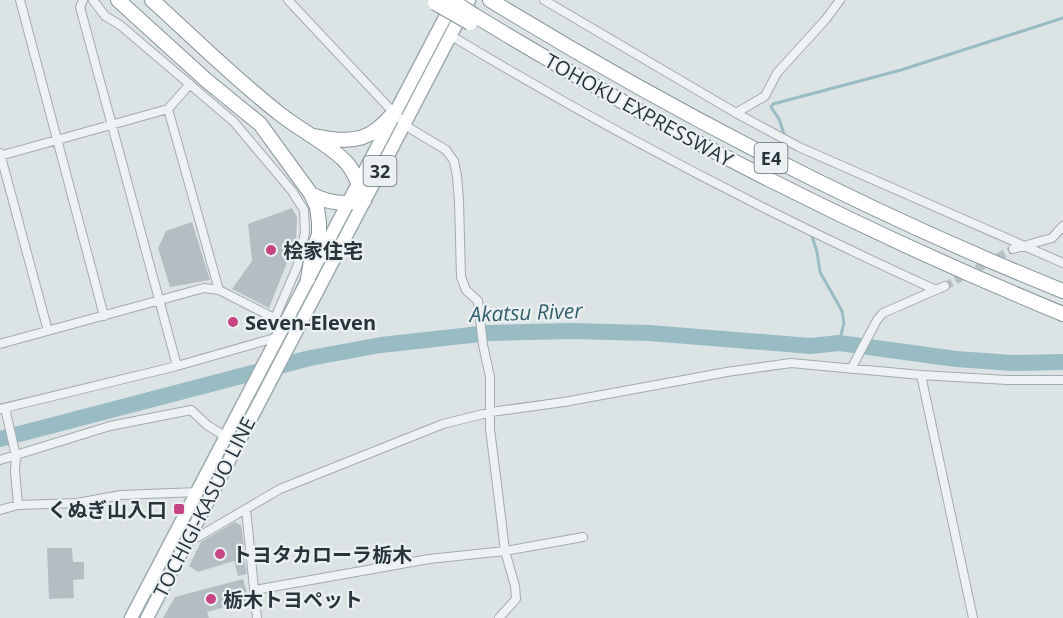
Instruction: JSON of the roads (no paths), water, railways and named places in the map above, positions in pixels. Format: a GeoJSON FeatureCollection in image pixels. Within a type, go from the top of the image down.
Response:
{"type":"FeatureCollection","features":[{"type":"Feature","properties":{"kind":"highway"},"geometry":{"type":"LineString","coordinates":[[118,0],[206,80],[260,124],[311,194],[317,207],[319,235],[313,249],[308,279]]}},
{"type":"Feature","properties":{"kind":"highway"},"geometry":{"type":"LineString","coordinates":[[127,0],[149,28]]}},
{"type":"Feature","properties":{"kind":"highway"},"geometry":{"type":"LineString","coordinates":[[141,0],[166,13]]}},
{"type":"Feature","properties":{"kind":"highway"},"geometry":{"type":"LineString","coordinates":[[152,0],[280,114],[343,159],[359,182],[364,201],[338,204],[323,201],[311,194]]}},
{"type":"Feature","properties":{"kind":"highway","name":"TOHOKU EXPRESSWAY"},"geometry":{"type":"LineString","coordinates":[[452,0],[472,19],[527,47],[715,153],[814,203],[970,275],[1063,314]]}},
{"type":"Feature","properties":{"kind":"highway","name":"TOHOKU EXPRESSWAY"},"geometry":{"type":"LineString","coordinates":[[490,0],[726,135],[909,225],[1063,291]]}},
{"type":"Feature","properties":{"kind":"highway"},"geometry":{"type":"LineString","coordinates":[[433,2],[472,19]]}},
{"type":"Feature","properties":{"kind":"highway"},"geometry":{"type":"LineString","coordinates":[[309,135],[333,140],[352,140],[375,131],[393,113]]}},
{"type":"Feature","properties":{"kind":"main road","name":"32"},"geometry":{"type":"LineString","coordinates":[[275,342],[280,321],[308,279],[452,0]]}},
{"type":"Feature","properties":{"kind":"main road","name":"32"},"geometry":{"type":"LineString","coordinates":[[298,330],[469,0]]}},
{"type":"Feature","properties":{"kind":"main road","name":"TOCHIGI-KASUO LINE"},"geometry":{"type":"LineString","coordinates":[[131,618],[183,534],[298,330]]}},
{"type":"Feature","properties":{"kind":"main road","name":"TOCHIGI-KASUO LINE"},"geometry":{"type":"LineString","coordinates":[[147,618],[183,534],[198,492],[275,342]]}},
{"type":"Feature","properties":{"kind":"street"},"geometry":{"type":"LineString","coordinates":[[20,0],[104,316]]}},
{"type":"Feature","properties":{"kind":"street"},"geometry":{"type":"LineString","coordinates":[[83,0],[80,7],[177,366]]}},
{"type":"Feature","properties":{"kind":"street"},"geometry":{"type":"LineString","coordinates":[[93,0],[105,16],[120,25],[234,122],[292,191],[304,210],[305,233],[280,321]]}},
{"type":"Feature","properties":{"kind":"street"},"geometry":{"type":"LineString","coordinates":[[288,0],[393,113],[411,129],[446,150],[454,161],[459,193],[461,277],[466,290],[478,301],[483,345],[490,377],[490,429],[506,550],[515,586],[516,599],[499,618]]}},
{"type":"Feature","properties":{"kind":"street"},"geometry":{"type":"LineString","coordinates":[[544,0],[799,147],[1063,263]]}},
{"type":"Feature","properties":{"kind":"street"},"geometry":{"type":"LineString","coordinates":[[736,112],[765,96],[777,73],[826,19],[840,0]]}},
{"type":"Feature","properties":{"kind":"street"},"geometry":{"type":"LineString","coordinates":[[450,35],[540,89],[754,204],[936,290]]}},
{"type":"Feature","properties":{"kind":"street"},"geometry":{"type":"LineString","coordinates":[[48,331],[0,155],[168,110],[190,84]]}},
{"type":"Feature","properties":{"kind":"street"},"geometry":{"type":"LineString","coordinates":[[168,110],[219,290]]}},
{"type":"Feature","properties":{"kind":"street"},"geometry":{"type":"LineString","coordinates":[[1013,249],[1052,238],[1063,226]]}},
{"type":"Feature","properties":{"kind":"street"},"geometry":{"type":"LineString","coordinates":[[851,369],[883,313],[945,286]]}},
{"type":"Feature","properties":{"kind":"street"},"geometry":{"type":"LineString","coordinates":[[0,344],[204,288],[219,290],[298,330]]}},
{"type":"Feature","properties":{"kind":"street"},"geometry":{"type":"LineString","coordinates":[[18,505],[16,452],[4,410],[275,342]]}},
{"type":"Feature","properties":{"kind":"street"},"geometry":{"type":"LineString","coordinates":[[183,534],[198,537],[280,489],[443,424],[491,412],[564,402],[727,372],[790,363],[921,375],[1007,380],[1063,380]]}},
{"type":"Feature","properties":{"kind":"street"},"geometry":{"type":"LineString","coordinates":[[921,375],[973,618]]}},
{"type":"Feature","properties":{"kind":"street"},"geometry":{"type":"LineString","coordinates":[[0,460],[16,452],[110,426],[191,410],[207,425],[226,437]]}},
{"type":"Feature","properties":{"kind":"street"},"geometry":{"type":"LineString","coordinates":[[0,510],[18,505],[77,504],[121,495],[198,492]]}},
{"type":"Feature","properties":{"kind":"street"},"geometry":{"type":"LineString","coordinates":[[246,509],[257,618]]}},
{"type":"Feature","properties":{"kind":"street"},"geometry":{"type":"LineString","coordinates":[[255,590],[429,559],[506,550],[583,537]]}},
{"type":"Feature","properties":{"kind":"waterway"},"geometry":{"type":"LineString","coordinates":[[784,134],[779,119],[771,107],[773,104],[901,70],[1063,18]]}},
{"type":"Feature","properties":{"kind":"waterway"},"geometry":{"type":"LineString","coordinates":[[812,236],[820,272],[842,311],[844,323],[839,343]]}},
{"type":"Feature","properties":{"kind":"waterway","name":"Akatsu River"},"geometry":{"type":"LineString","coordinates":[[0,439],[310,358],[381,345],[489,333],[572,331],[649,333],[811,346],[839,343],[956,359],[1013,363],[1063,362]]}},
{"type":"Feature","properties":{"kind":"tunnel"},"geometry":{"type":"LineString","coordinates":[[945,286],[1013,249]]}},
{"type":"Feature","properties":{"kind":"place","name":"桧家住宅"},"geometry":{"type":"Point","coordinates":[271,250]}},
{"type":"Feature","properties":{"kind":"place","name":"Seven-Eleven"},"geometry":{"type":"Point","coordinates":[233,322]}},
{"type":"Feature","properties":{"kind":"place","name":"くぬぎ山入口"},"geometry":{"type":"Point","coordinates":[179,509]}},
{"type":"Feature","properties":{"kind":"place","name":"トヨタカローラ栃木"},"geometry":{"type":"Point","coordinates":[220,554]}},
{"type":"Feature","properties":{"kind":"place","name":"栃木トヨペット"},"geometry":{"type":"Point","coordinates":[211,599]}}]}
